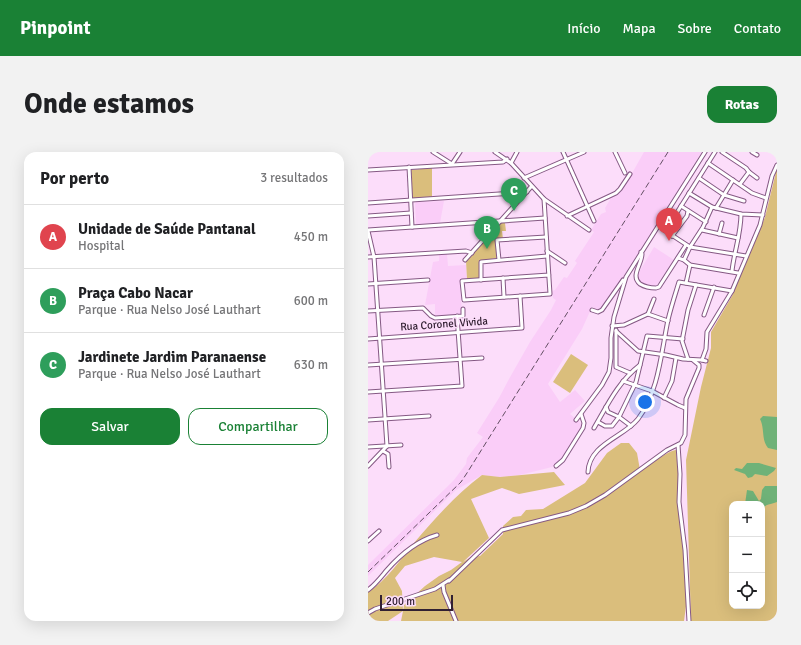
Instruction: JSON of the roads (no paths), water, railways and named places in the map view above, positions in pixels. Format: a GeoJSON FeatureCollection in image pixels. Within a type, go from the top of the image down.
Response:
{"type":"FeatureCollection","features":[{"type":"Feature","properties":{"kind":"street"},"geometry":{"type":"LineString","coordinates":[[433,152],[452,164]]}},
{"type":"Feature","properties":{"kind":"street"},"geometry":{"type":"LineString","coordinates":[[452,164],[460,152]]}},
{"type":"Feature","properties":{"kind":"street"},"geometry":{"type":"LineString","coordinates":[[495,152],[507,159],[531,187],[544,199],[589,230]]}},
{"type":"Feature","properties":{"kind":"street"},"geometry":{"type":"LineString","coordinates":[[511,163],[517,152]]}},
{"type":"Feature","properties":{"kind":"street"},"geometry":{"type":"LineString","coordinates":[[563,152],[594,221]]}},
{"type":"Feature","properties":{"kind":"street"},"geometry":{"type":"LineString","coordinates":[[524,178],[584,152]]}},
{"type":"Feature","properties":{"kind":"street"},"geometry":{"type":"LineString","coordinates":[[616,152],[625,173]]}},
{"type":"Feature","properties":{"kind":"street"},"geometry":{"type":"LineString","coordinates":[[592,310],[598,312],[602,310],[626,277],[705,152]]}},
{"type":"Feature","properties":{"kind":"street"},"geometry":{"type":"LineString","coordinates":[[672,236],[669,227],[670,224],[715,152]]}},
{"type":"Feature","properties":{"kind":"street"},"geometry":{"type":"LineString","coordinates":[[722,152],[746,168],[757,178]]}},
{"type":"Feature","properties":{"kind":"street"},"geometry":{"type":"LineString","coordinates":[[752,152],[757,155]]}},
{"type":"Feature","properties":{"kind":"street"},"geometry":{"type":"LineString","coordinates":[[368,170],[503,162],[507,159]]}},
{"type":"Feature","properties":{"kind":"street"},"geometry":{"type":"LineString","coordinates":[[708,163],[755,194],[766,198]]}},
{"type":"Feature","properties":{"kind":"street"},"geometry":{"type":"LineString","coordinates":[[616,331],[635,350],[662,354],[676,358],[704,361],[707,332],[732,291],[738,273],[763,215],[773,172],[777,165]]}},
{"type":"Feature","properties":{"kind":"street"},"geometry":{"type":"LineString","coordinates":[[409,167],[412,227]]}},
{"type":"Feature","properties":{"kind":"street"},"geometry":{"type":"LineString","coordinates":[[740,184],[749,172]]}},
{"type":"Feature","properties":{"kind":"street"},"geometry":{"type":"LineString","coordinates":[[567,216],[618,191],[630,174]]}},
{"type":"Feature","properties":{"kind":"street"},"geometry":{"type":"LineString","coordinates":[[699,178],[724,195],[744,201]]}},
{"type":"Feature","properties":{"kind":"street"},"geometry":{"type":"LineString","coordinates":[[641,252],[642,260],[636,272],[636,277],[640,284],[651,288],[659,287],[678,258],[702,230],[714,208],[733,180]]}},
{"type":"Feature","properties":{"kind":"street"},"geometry":{"type":"LineString","coordinates":[[465,260],[531,187]]}},
{"type":"Feature","properties":{"kind":"street"},"geometry":{"type":"LineString","coordinates":[[368,203],[527,192]]}},
{"type":"Feature","properties":{"kind":"street"},"geometry":{"type":"LineString","coordinates":[[689,193],[714,208],[741,214],[763,215]]}},
{"type":"Feature","properties":{"kind":"street"},"geometry":{"type":"LineString","coordinates":[[544,199],[546,237],[548,256],[549,275],[550,294],[464,300],[462,281],[549,275]]}},
{"type":"Feature","properties":{"kind":"street"},"geometry":{"type":"LineString","coordinates":[[681,206],[706,222]]}},
{"type":"Feature","properties":{"kind":"street"},"geometry":{"type":"LineString","coordinates":[[672,236],[687,216],[688,211]]}},
{"type":"Feature","properties":{"kind":"street"},"geometry":{"type":"LineString","coordinates":[[368,216],[411,214]]}},
{"type":"Feature","properties":{"kind":"street"},"geometry":{"type":"LineString","coordinates":[[732,271],[734,254],[741,228],[741,214]]}},
{"type":"Feature","properties":{"kind":"street"},"geometry":{"type":"LineString","coordinates":[[368,466],[387,446],[374,257],[368,231],[545,218]]}},
{"type":"Feature","properties":{"kind":"street"},"geometry":{"type":"LineString","coordinates":[[659,223],[662,228],[672,236],[688,246],[746,256]]}},
{"type":"Feature","properties":{"kind":"street"},"geometry":{"type":"LineString","coordinates":[[719,234],[722,223]]}},
{"type":"Feature","properties":{"kind":"street"},"geometry":{"type":"LineString","coordinates":[[702,230],[738,238]]}},
{"type":"Feature","properties":{"kind":"street"},"geometry":{"type":"LineString","coordinates":[[498,260],[497,240],[546,237]]}},
{"type":"Feature","properties":{"kind":"street"},"geometry":{"type":"LineString","coordinates":[[684,260],[688,246]]}},
{"type":"Feature","properties":{"kind":"street"},"geometry":{"type":"LineString","coordinates":[[368,257],[466,251],[472,253]]}},
{"type":"Feature","properties":{"kind":"street"},"geometry":{"type":"LineString","coordinates":[[547,251],[565,263]]}},
{"type":"Feature","properties":{"kind":"street"},"geometry":{"type":"LineString","coordinates":[[481,280],[481,262],[548,256]]}},
{"type":"Feature","properties":{"kind":"street"},"geometry":{"type":"LineString","coordinates":[[678,258],[684,260],[690,265],[738,273]]}},
{"type":"Feature","properties":{"kind":"street"},"geometry":{"type":"LineString","coordinates":[[686,283],[690,265]]}},
{"type":"Feature","properties":{"kind":"street"},"geometry":{"type":"LineString","coordinates":[[576,420],[604,383],[609,372],[611,338],[617,304],[626,277]]}},
{"type":"Feature","properties":{"kind":"street"},"geometry":{"type":"LineString","coordinates":[[503,278],[504,297]]}},
{"type":"Feature","properties":{"kind":"street"},"geometry":{"type":"LineString","coordinates":[[368,284],[428,280]]}},
{"type":"Feature","properties":{"kind":"street"},"geometry":{"type":"LineString","coordinates":[[588,472],[589,463],[604,445],[631,426],[639,418],[644,409],[652,391],[662,354],[668,321],[678,282],[732,291]]}},
{"type":"Feature","properties":{"kind":"street"},"geometry":{"type":"LineString","coordinates":[[688,359],[683,346],[683,339],[688,310],[696,284]]}},
{"type":"Feature","properties":{"kind":"street"},"geometry":{"type":"LineString","coordinates":[[704,315],[714,287]]}},
{"type":"Feature","properties":{"kind":"street","name":"Rua Coronel Vivida"},"geometry":{"type":"LineString","coordinates":[[368,339],[522,328],[520,296]]}},
{"type":"Feature","properties":{"kind":"street"},"geometry":{"type":"LineString","coordinates":[[648,314],[654,299]]}},
{"type":"Feature","properties":{"kind":"street"},"geometry":{"type":"LineString","coordinates":[[368,311],[423,308],[435,318],[463,316],[463,309]]}},
{"type":"Feature","properties":{"kind":"street"},"geometry":{"type":"LineString","coordinates":[[614,326],[624,325],[648,314],[652,314],[668,321]]}},
{"type":"Feature","properties":{"kind":"street"},"geometry":{"type":"LineString","coordinates":[[368,392],[462,386],[457,316]]}},
{"type":"Feature","properties":{"kind":"street"},"geometry":{"type":"LineString","coordinates":[[614,326],[616,331],[616,367],[630,373]]}},
{"type":"Feature","properties":{"kind":"street"},"geometry":{"type":"LineString","coordinates":[[598,422],[605,426],[612,426],[619,417],[635,385],[648,336],[683,339]]}},
{"type":"Feature","properties":{"kind":"street"},"geometry":{"type":"LineString","coordinates":[[368,365],[482,358]]}},
{"type":"Feature","properties":{"kind":"street"},"geometry":{"type":"LineString","coordinates":[[664,398],[672,381],[676,358]]}},
{"type":"Feature","properties":{"kind":"street"},"geometry":{"type":"LineString","coordinates":[[368,612],[433,588],[440,587],[449,581],[497,533],[504,529],[569,513],[586,506],[618,486],[667,450],[678,445],[683,440],[685,435],[685,408],[688,391],[699,368],[693,360]]}},
{"type":"Feature","properties":{"kind":"street"},"geometry":{"type":"LineString","coordinates":[[594,428],[623,381],[640,365]]}},
{"type":"Feature","properties":{"kind":"street"},"geometry":{"type":"LineString","coordinates":[[623,381],[652,391],[678,406],[685,408]]}},
{"type":"Feature","properties":{"kind":"street"},"geometry":{"type":"LineString","coordinates":[[606,407],[608,412],[619,417],[631,426]]}},
{"type":"Feature","properties":{"kind":"street"},"geometry":{"type":"LineString","coordinates":[[556,466],[563,460],[583,428],[584,423],[581,414]]}},
{"type":"Feature","properties":{"kind":"street"},"geometry":{"type":"LineString","coordinates":[[368,420],[429,416]]}},
{"type":"Feature","properties":{"kind":"street"},"geometry":{"type":"LineString","coordinates":[[368,447],[401,445]]}},
{"type":"Feature","properties":{"kind":"street"},"geometry":{"type":"LineString","coordinates":[[678,445],[680,508],[685,550],[689,621]]}},
{"type":"Feature","properties":{"kind":"street"},"geometry":{"type":"LineString","coordinates":[[379,446],[388,454],[389,467]]}},
{"type":"Feature","properties":{"kind":"street"},"geometry":{"type":"LineString","coordinates":[[368,541],[378,531]]}},
{"type":"Feature","properties":{"kind":"street"},"geometry":{"type":"LineString","coordinates":[[368,590],[377,583],[387,570],[410,547],[425,539],[437,536]]}},
{"type":"Feature","properties":{"kind":"street"},"geometry":{"type":"LineString","coordinates":[[440,587],[444,592],[456,621]]}},
{"type":"Feature","properties":{"kind":"railway"},"geometry":{"type":"LineString","coordinates":[[368,572],[461,482],[668,152]]}},
{"type":"Feature","properties":{"kind":"place","name":"Jardinete Jardim Paranaense"},"geometry":{"type":"Point","coordinates":[514,211]}},
{"type":"Feature","properties":{"kind":"place","name":"Unidade de Saúde Pantanal"},"geometry":{"type":"Point","coordinates":[669,241]}},
{"type":"Feature","properties":{"kind":"place","name":"Praça Cabo Nacar"},"geometry":{"type":"Point","coordinates":[487,249]}}]}
